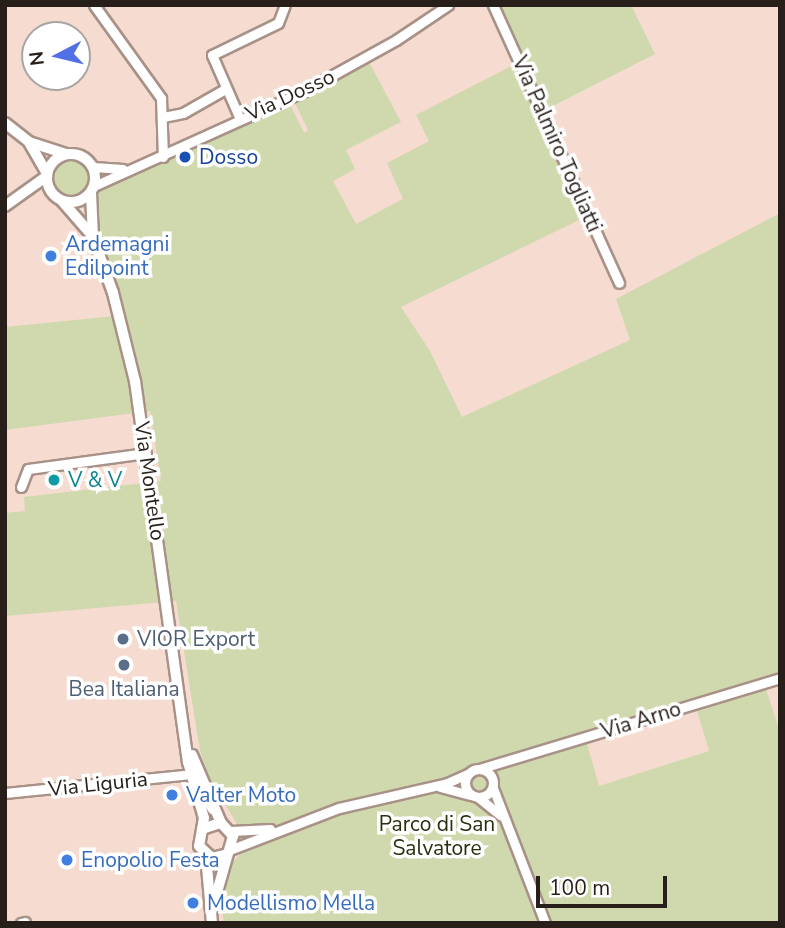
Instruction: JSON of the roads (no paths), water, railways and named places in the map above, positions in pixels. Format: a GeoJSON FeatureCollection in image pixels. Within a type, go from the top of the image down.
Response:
{"type":"FeatureCollection","features":[{"type":"Feature","properties":{"kind":"street"},"geometry":{"type":"LineString","coordinates":[[94,5],[156,89],[163,117],[163,157]]}},
{"type":"Feature","properties":{"kind":"street"},"geometry":{"type":"LineString","coordinates":[[240,118],[212,55],[278,23],[285,5]]}},
{"type":"Feature","properties":{"kind":"street","name":"Via Dosso"},"geometry":{"type":"LineString","coordinates":[[93,190],[125,169],[163,157],[366,58],[448,5]]}},
{"type":"Feature","properties":{"kind":"street","name":"Via Palmiro Togliatti"},"geometry":{"type":"LineString","coordinates":[[493,5],[619,283]]}},
{"type":"Feature","properties":{"kind":"street"},"geometry":{"type":"LineString","coordinates":[[163,117],[183,113],[225,89]]}},
{"type":"Feature","properties":{"kind":"street"},"geometry":{"type":"LineString","coordinates":[[5,123],[29,142],[84,158],[93,167],[93,190],[78,202],[62,201],[49,189],[27,187]]}},
{"type":"Feature","properties":{"kind":"street"},"geometry":{"type":"LineString","coordinates":[[29,142],[47,175],[49,189]]}},
{"type":"Feature","properties":{"kind":"street"},"geometry":{"type":"LineString","coordinates":[[5,206],[27,187],[47,175],[54,161],[66,154]]}},
{"type":"Feature","properties":{"kind":"street","name":"Via Dosso"},"geometry":{"type":"LineString","coordinates":[[93,167],[125,169]]}},
{"type":"Feature","properties":{"kind":"street","name":"Via Montello"},"geometry":{"type":"LineString","coordinates":[[93,190],[93,237],[121,320],[146,453],[191,774],[204,818],[202,829]]}},
{"type":"Feature","properties":{"kind":"street","name":"Via Montello"},"geometry":{"type":"LineString","coordinates":[[62,201],[93,237]]}},
{"type":"Feature","properties":{"kind":"street"},"geometry":{"type":"LineString","coordinates":[[21,487],[28,468],[146,453]]}},
{"type":"Feature","properties":{"kind":"street","name":"Via Arno"},"geometry":{"type":"LineString","coordinates":[[468,773],[503,764],[518,754],[780,678]]}},
{"type":"Feature","properties":{"kind":"street","name":"Via Montello"},"geometry":{"type":"LineString","coordinates":[[185,729],[218,818]]}},
{"type":"Feature","properties":{"kind":"street"},"geometry":{"type":"LineString","coordinates":[[474,796],[493,784],[503,764]]}},
{"type":"Feature","properties":{"kind":"street"},"geometry":{"type":"LineString","coordinates":[[479,769],[493,784],[545,923]]}},
{"type":"Feature","properties":{"kind":"street"},"geometry":{"type":"LineString","coordinates":[[468,773],[464,784],[474,796]]}},
{"type":"Feature","properties":{"kind":"street"},"geometry":{"type":"LineString","coordinates":[[206,855],[216,858],[286,826],[431,787],[468,773]]}},
{"type":"Feature","properties":{"kind":"street","name":"Via Montello"},"geometry":{"type":"LineString","coordinates":[[191,774],[218,818]]}},
{"type":"Feature","properties":{"kind":"street","name":"Via Liguria"},"geometry":{"type":"LineString","coordinates":[[5,793],[191,774]]}},
{"type":"Feature","properties":{"kind":"street"},"geometry":{"type":"LineString","coordinates":[[431,787],[474,796],[494,807],[512,832]]}},
{"type":"Feature","properties":{"kind":"street"},"geometry":{"type":"LineString","coordinates":[[218,818],[231,831],[230,851],[211,918],[206,855],[199,846],[202,829],[218,818]]}},
{"type":"Feature","properties":{"kind":"street"},"geometry":{"type":"LineString","coordinates":[[231,831],[286,826]]}},
{"type":"Feature","properties":{"kind":"place","name":"Dosso"},"geometry":{"type":"Point","coordinates":[185,157]}},
{"type":"Feature","properties":{"kind":"place","name":"Ardemagni Edilpoint"},"geometry":{"type":"Point","coordinates":[51,256]}},
{"type":"Feature","properties":{"kind":"place","name":"V & V"},"geometry":{"type":"Point","coordinates":[54,480]}},
{"type":"Feature","properties":{"kind":"place","name":"VIOR Export"},"geometry":{"type":"Point","coordinates":[123,639]}},
{"type":"Feature","properties":{"kind":"place","name":"Bea Italiana"},"geometry":{"type":"Point","coordinates":[124,665]}},
{"type":"Feature","properties":{"kind":"place","name":"Valter Moto"},"geometry":{"type":"Point","coordinates":[172,795]}},
{"type":"Feature","properties":{"kind":"place","name":"Enopolio Festa"},"geometry":{"type":"Point","coordinates":[67,860]}},
{"type":"Feature","properties":{"kind":"place","name":"Modellismo Mella"},"geometry":{"type":"Point","coordinates":[193,903]}},
{"type":"Feature","properties":{"kind":"park label","name":"Parco di San Salvatore"},"geometry":{"type":"Point","coordinates":[437,836]}}]}
